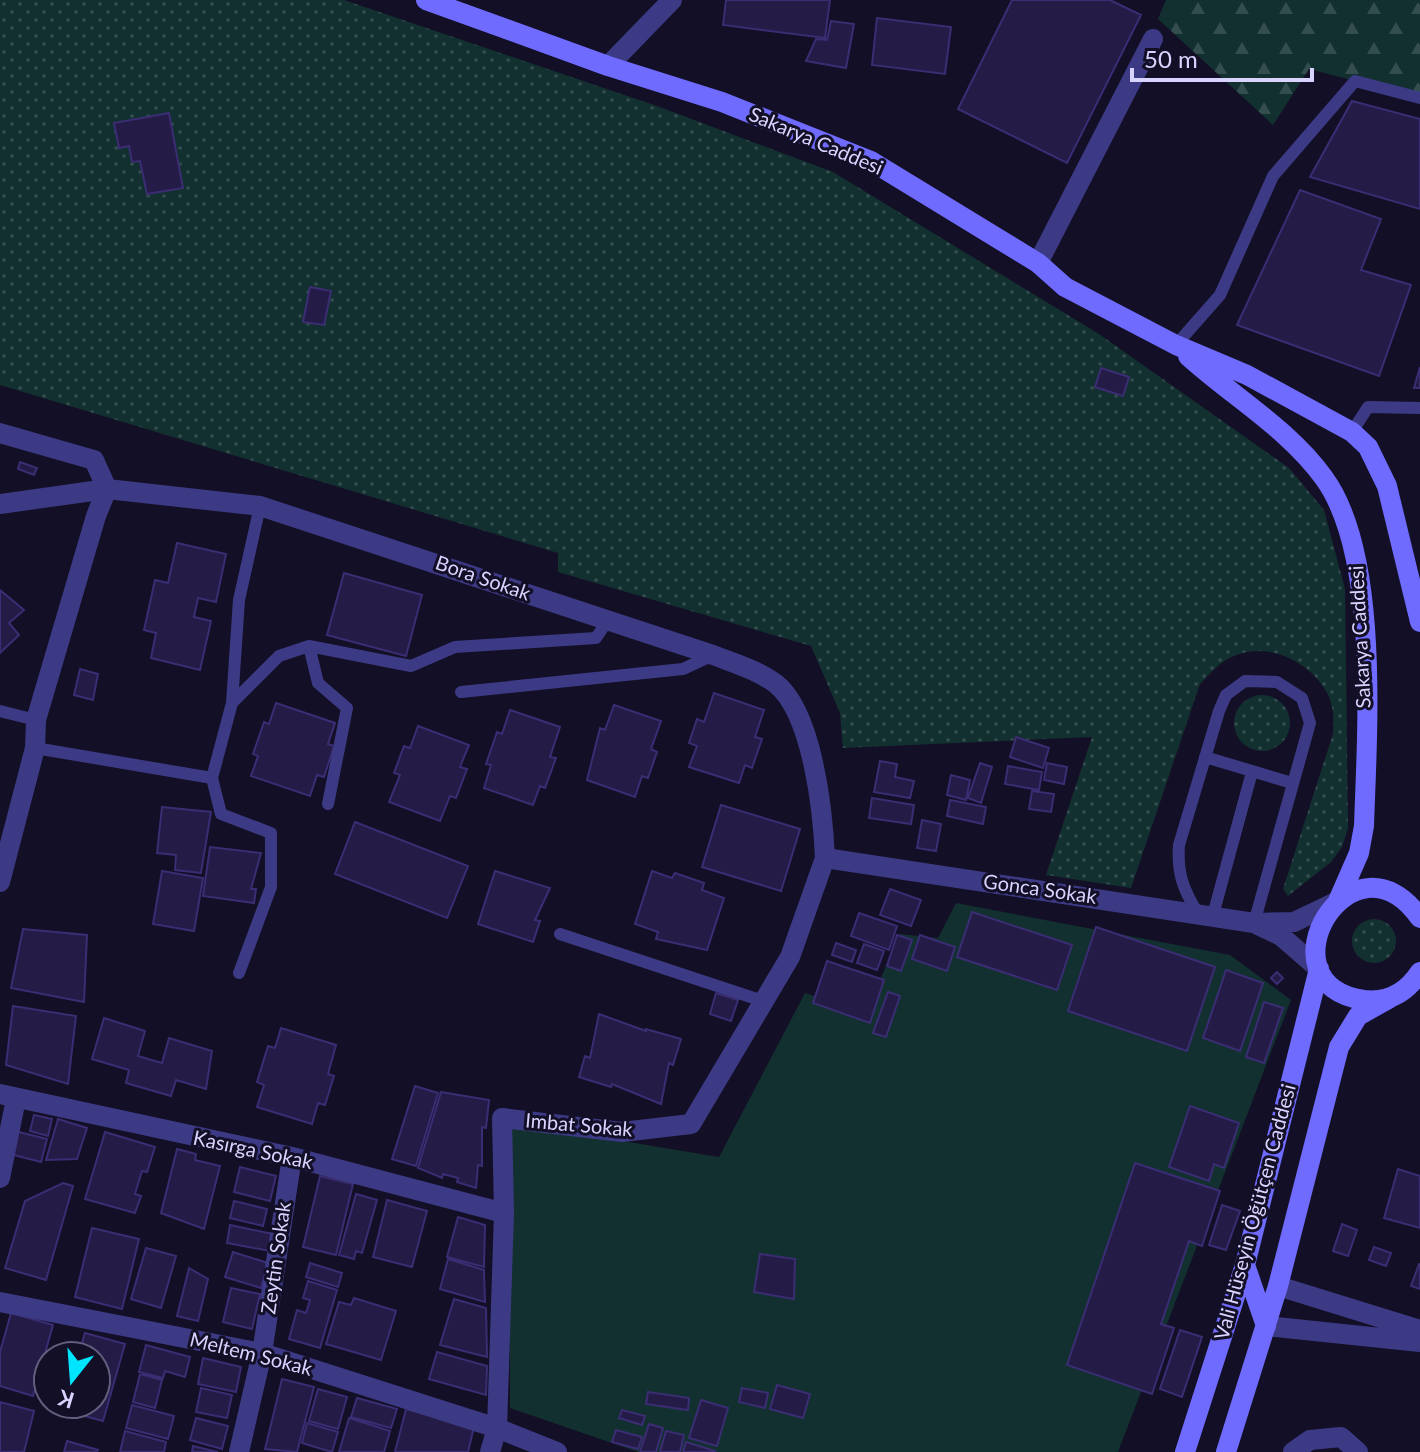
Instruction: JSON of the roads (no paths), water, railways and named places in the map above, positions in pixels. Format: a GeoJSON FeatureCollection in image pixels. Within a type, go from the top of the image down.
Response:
{"type":"FeatureCollection","features":[{"type":"Feature","properties":{"kind":"main road","name":"Sakarya Caddesi"},"geometry":{"type":"LineString","coordinates":[[426,0],[608,66],[722,102],[871,161],[1038,263],[1065,287],[1176,345],[1247,375],[1352,432],[1368,447],[1387,486],[1420,622]]}},
{"type":"Feature","properties":{"kind":"main road","name":"Sakarya Caddesi"},"geometry":{"type":"LineString","coordinates":[[1176,345],[1295,446],[1324,479],[1344,512],[1355,551],[1364,652],[1364,826],[1359,853],[1338,901],[1324,915],[1317,931],[1319,969]]}},
{"type":"Feature","properties":{"kind":"main road"},"geometry":{"type":"LineString","coordinates":[[1338,901],[1363,889],[1381,890],[1398,895],[1420,916]]}},
{"type":"Feature","properties":{"kind":"main road"},"geometry":{"type":"LineString","coordinates":[[1319,969],[1329,986],[1339,993],[1371,1001],[1390,998]]}},
{"type":"Feature","properties":{"kind":"main road","name":"Vali Hüseyin Öğütçen Caddesi"},"geometry":{"type":"LineString","coordinates":[[1185,1452],[1245,1265],[1319,969]]}},
{"type":"Feature","properties":{"kind":"main road","name":"Vali Hüseyin Öğütçen Caddesi"},"geometry":{"type":"LineString","coordinates":[[1232,1450],[1339,1047],[1358,1016],[1409,988],[1420,972]]}},
{"type":"Feature","properties":{"kind":"main road"},"geometry":{"type":"LineString","coordinates":[[1245,1265],[1266,1326]]}},
{"type":"Feature","properties":{"kind":"street"},"geometry":{"type":"LineString","coordinates":[[608,66],[672,0]]}},
{"type":"Feature","properties":{"kind":"street"},"geometry":{"type":"LineString","coordinates":[[1038,263],[1153,39]]}},
{"type":"Feature","properties":{"kind":"street"},"geometry":{"type":"LineString","coordinates":[[0,433],[94,460],[107,489],[96,516],[36,720],[35,748],[5,844],[0,882]]}},
{"type":"Feature","properties":{"kind":"street","name":"Bora Sokak"},"geometry":{"type":"LineString","coordinates":[[0,504],[107,489],[260,506],[713,655],[776,684],[796,710],[805,733],[821,814],[825,858]]}},
{"type":"Feature","properties":{"kind":"street","name":"Gonca Sokak"},"geometry":{"type":"LineString","coordinates":[[825,858],[1254,923]]}},
{"type":"Feature","properties":{"kind":"street","name":"Imbat Sokak"},"geometry":{"type":"LineString","coordinates":[[490,1452],[497,1428],[504,1213],[502,1118],[622,1132],[691,1124],[790,957],[825,858]]}},
{"type":"Feature","properties":{"kind":"street"},"geometry":{"type":"LineString","coordinates":[[1254,923],[1294,922],[1338,901]]}},
{"type":"Feature","properties":{"kind":"street"},"geometry":{"type":"LineString","coordinates":[[1254,923],[1281,936],[1319,969]]}},
{"type":"Feature","properties":{"kind":"street"},"geometry":{"type":"LineString","coordinates":[[0,1178],[8,1097]]}},
{"type":"Feature","properties":{"kind":"street","name":"Kasırga Sokak"},"geometry":{"type":"LineString","coordinates":[[8,1097],[292,1157],[504,1213]]}},
{"type":"Feature","properties":{"kind":"street","name":"Zeytin Sokak"},"geometry":{"type":"LineString","coordinates":[[239,1452],[262,1353],[292,1157]]}},
{"type":"Feature","properties":{"kind":"street"},"geometry":{"type":"LineString","coordinates":[[1278,1286],[1420,1330]]}},
{"type":"Feature","properties":{"kind":"street","name":"Meltem Sokak"},"geometry":{"type":"LineString","coordinates":[[0,1302],[262,1353],[497,1428],[557,1452]]}},
{"type":"Feature","properties":{"kind":"street"},"geometry":{"type":"LineString","coordinates":[[1266,1326],[1420,1342]]}},
{"type":"Feature","properties":{"kind":"street"},"geometry":{"type":"LineString","coordinates":[[1293,1452],[1310,1440],[1341,1437],[1358,1452]]}},
{"type":"Feature","properties":{"kind":"lane"},"geometry":{"type":"LineString","coordinates":[[1176,345],[1220,295],[1273,176],[1355,81],[1420,98]]}},
{"type":"Feature","properties":{"kind":"lane"},"geometry":{"type":"LineString","coordinates":[[1352,432],[1368,407],[1420,408]]}},
{"type":"Feature","properties":{"kind":"lane"},"geometry":{"type":"LineString","coordinates":[[239,973],[271,887],[271,833],[221,814],[212,778],[232,703],[239,600],[260,506]]}},
{"type":"Feature","properties":{"kind":"lane"},"geometry":{"type":"LineString","coordinates":[[232,703],[279,656],[309,646],[411,666],[455,647],[596,638],[608,620]]}},
{"type":"Feature","properties":{"kind":"lane"},"geometry":{"type":"LineString","coordinates":[[309,646],[318,683],[347,708],[328,804]]}},
{"type":"Feature","properties":{"kind":"lane"},"geometry":{"type":"LineString","coordinates":[[461,692],[683,669],[713,655]]}},
{"type":"Feature","properties":{"kind":"lane"},"geometry":{"type":"LineString","coordinates":[[1205,914],[1183,889],[1177,868],[1179,845],[1205,757],[1226,695],[1245,681],[1277,682],[1302,698],[1308,710],[1307,738],[1254,923]]}},
{"type":"Feature","properties":{"kind":"lane"},"geometry":{"type":"LineString","coordinates":[[0,711],[36,720]]}},
{"type":"Feature","properties":{"kind":"lane"},"geometry":{"type":"LineString","coordinates":[[35,748],[212,778]]}},
{"type":"Feature","properties":{"kind":"lane"},"geometry":{"type":"LineString","coordinates":[[1205,757],[1292,783]]}},
{"type":"Feature","properties":{"kind":"lane"},"geometry":{"type":"LineString","coordinates":[[1205,914],[1252,772]]}},
{"type":"Feature","properties":{"kind":"lane"},"geometry":{"type":"LineString","coordinates":[[560,934],[766,1002]]}}]}
